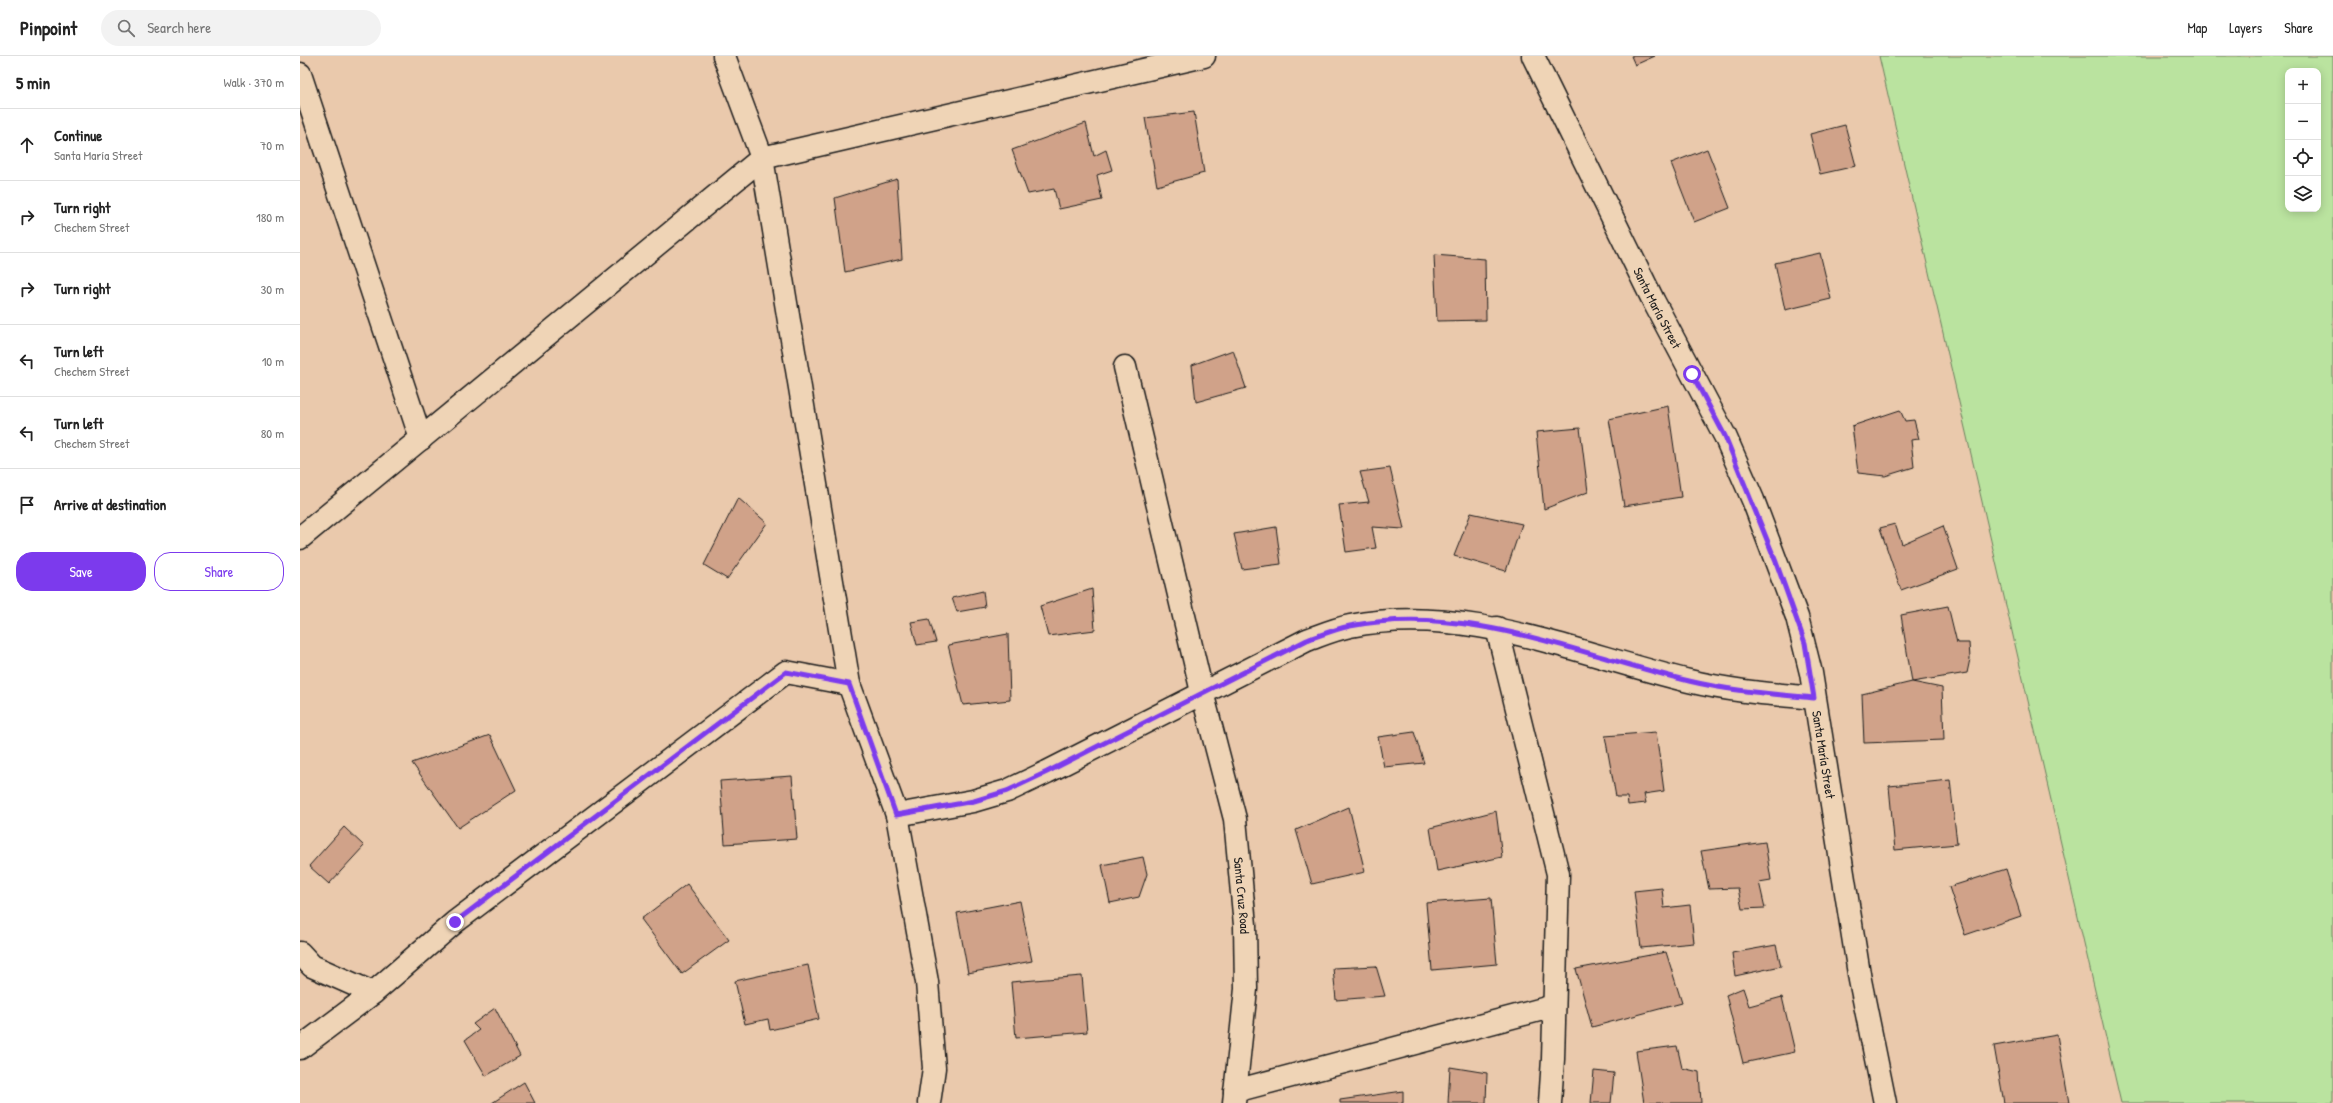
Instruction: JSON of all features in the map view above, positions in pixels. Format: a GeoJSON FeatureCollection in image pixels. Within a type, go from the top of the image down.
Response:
{"type":"FeatureCollection","features":[{"type":"Feature","properties":{"kind":"street"},"geometry":{"type":"LineString","coordinates":[[724,56],[762,158],[849,684],[896,815],[927,982],[934,1068],[929,1103]]}},
{"type":"Feature","properties":{"kind":"street"},"geometry":{"type":"LineString","coordinates":[[300,538],[762,158],[1134,63],[1204,56]]}},
{"type":"Feature","properties":{"kind":"street","name":"Santa María Street"},"geometry":{"type":"LineString","coordinates":[[1533,56],[1654,302],[1725,436],[1753,500],[1796,616],[1805,643],[1860,980],[1886,1103]]}},
{"type":"Feature","properties":{"kind":"street"},"geometry":{"type":"LineString","coordinates":[[300,74],[421,439]]}},
{"type":"Feature","properties":{"kind":"street","name":"Santa Cruz Road"},"geometry":{"type":"LineString","coordinates":[[1125,367],[1202,692],[1235,819],[1241,870],[1246,989],[1234,1097]]}},
{"type":"Feature","properties":{"kind":"street"},"geometry":{"type":"LineString","coordinates":[[896,815],[974,801],[1007,791],[1307,640],[1349,626],[1397,620],[1451,622],[1496,628],[1689,681],[1735,690],[1814,698]]}},
{"type":"Feature","properties":{"kind":"street"},"geometry":{"type":"LineString","coordinates":[[1496,628],[1558,874],[1550,1103]]}},
{"type":"Feature","properties":{"kind":"street"},"geometry":{"type":"LineString","coordinates":[[300,1048],[374,993],[455,922],[786,672],[849,684]]}},
{"type":"Feature","properties":{"kind":"street"},"geometry":{"type":"LineString","coordinates":[[300,953],[312,966],[374,993]]}},
{"type":"Feature","properties":{"kind":"street"},"geometry":{"type":"LineString","coordinates":[[1234,1097],[1554,1006]]}},
{"type":"Feature","properties":{"kind":"green space"},"geometry":{"type":"Polygon","coordinates":[[[1879,56],[2333,56],[2333,1103],[2121,1103],[1879,56]]]}},
{"type":"Feature","properties":{"kind":"building"},"geometry":{"type":"Polygon","coordinates":[[[1631,56],[1655,56],[1635,65],[1631,56]]]}},
{"type":"Feature","properties":{"kind":"building"},"geometry":{"type":"Polygon","coordinates":[[[1194,112],[1204,173],[1157,186],[1145,118],[1194,112]]]}},
{"type":"Feature","properties":{"kind":"building"},"geometry":{"type":"Polygon","coordinates":[[[1086,123],[1094,156],[1106,150],[1112,170],[1097,175],[1102,200],[1059,209],[1054,189],[1028,194],[1012,150],[1086,123]]]}},
{"type":"Feature","properties":{"kind":"building"},"geometry":{"type":"Polygon","coordinates":[[[1845,125],[1856,166],[1820,174],[1810,134],[1845,125]]]}},
{"type":"Feature","properties":{"kind":"building"},"geometry":{"type":"Polygon","coordinates":[[[1707,149],[1730,208],[1694,222],[1671,163],[1707,149]]]}},
{"type":"Feature","properties":{"kind":"building"},"geometry":{"type":"Polygon","coordinates":[[[897,179],[902,259],[845,272],[835,198],[897,179]]]}},
{"type":"Feature","properties":{"kind":"building"},"geometry":{"type":"Polygon","coordinates":[[[1820,253],[1831,299],[1785,310],[1775,263],[1820,253]]]}},
{"type":"Feature","properties":{"kind":"building"},"geometry":{"type":"Polygon","coordinates":[[[1434,255],[1485,259],[1486,320],[1437,321],[1434,255]]]}},
{"type":"Feature","properties":{"kind":"building"},"geometry":{"type":"Polygon","coordinates":[[[1233,350],[1246,388],[1196,402],[1192,365],[1233,350]]]}},
{"type":"Feature","properties":{"kind":"building"},"geometry":{"type":"Polygon","coordinates":[[[1668,406],[1681,497],[1624,506],[1609,419],[1668,406]]]}},
{"type":"Feature","properties":{"kind":"building"},"geometry":{"type":"Polygon","coordinates":[[[1900,410],[1905,421],[1914,420],[1919,439],[1911,440],[1914,467],[1885,476],[1858,473],[1852,426],[1900,410]]]}},
{"type":"Feature","properties":{"kind":"building"},"geometry":{"type":"Polygon","coordinates":[[[1580,428],[1588,492],[1544,509],[1536,432],[1580,428]]]}},
{"type":"Feature","properties":{"kind":"building"},"geometry":{"type":"Polygon","coordinates":[[[1390,468],[1404,529],[1372,527],[1376,548],[1346,552],[1339,505],[1369,502],[1360,472],[1390,468]]]}},
{"type":"Feature","properties":{"kind":"building"},"geometry":{"type":"Polygon","coordinates":[[[738,498],[767,523],[727,579],[704,565],[738,498]]]}},
{"type":"Feature","properties":{"kind":"building"},"geometry":{"type":"Polygon","coordinates":[[[1471,513],[1522,524],[1506,571],[1454,556],[1471,513]]]}},
{"type":"Feature","properties":{"kind":"building"},"geometry":{"type":"Polygon","coordinates":[[[1895,524],[1902,544],[1943,526],[1958,569],[1901,590],[1880,528],[1895,524]]]}},
{"type":"Feature","properties":{"kind":"building"},"geometry":{"type":"Polygon","coordinates":[[[1276,527],[1281,564],[1242,569],[1234,534],[1276,527]]]}},
{"type":"Feature","properties":{"kind":"building"},"geometry":{"type":"Polygon","coordinates":[[[1092,589],[1095,630],[1048,636],[1040,606],[1092,589]]]}},
{"type":"Feature","properties":{"kind":"building"},"geometry":{"type":"Polygon","coordinates":[[[983,591],[985,607],[957,612],[952,598],[983,591]]]}},
{"type":"Feature","properties":{"kind":"building"},"geometry":{"type":"Polygon","coordinates":[[[1948,606],[1957,643],[1969,643],[1970,659],[1967,673],[1912,682],[1901,615],[1948,606]]]}},
{"type":"Feature","properties":{"kind":"building"},"geometry":{"type":"Polygon","coordinates":[[[929,619],[936,642],[917,645],[911,622],[929,619]]]}},
{"type":"Feature","properties":{"kind":"building"},"geometry":{"type":"Polygon","coordinates":[[[1008,634],[1010,700],[963,705],[948,645],[1008,634]]]}},
{"type":"Feature","properties":{"kind":"building"},"geometry":{"type":"Polygon","coordinates":[[[1912,682],[1942,688],[1944,740],[1864,743],[1862,694],[1912,682]]]}},
{"type":"Feature","properties":{"kind":"building"},"geometry":{"type":"Polygon","coordinates":[[[1414,732],[1424,763],[1384,767],[1378,737],[1414,732]]]}},
{"type":"Feature","properties":{"kind":"building"},"geometry":{"type":"Polygon","coordinates":[[[1656,732],[1664,791],[1644,794],[1646,803],[1628,805],[1627,797],[1616,797],[1605,736],[1656,732]]]}},
{"type":"Feature","properties":{"kind":"building"},"geometry":{"type":"Polygon","coordinates":[[[490,735],[516,790],[458,828],[412,763],[490,735]]]}},
{"type":"Feature","properties":{"kind":"building"},"geometry":{"type":"Polygon","coordinates":[[[792,776],[797,839],[725,844],[720,781],[792,776]]]}},
{"type":"Feature","properties":{"kind":"building"},"geometry":{"type":"Polygon","coordinates":[[[1950,780],[1957,844],[1895,850],[1889,786],[1950,780]]]}},
{"type":"Feature","properties":{"kind":"building"},"geometry":{"type":"Polygon","coordinates":[[[1349,807],[1365,872],[1312,884],[1296,830],[1349,807]]]}},
{"type":"Feature","properties":{"kind":"building"},"geometry":{"type":"Polygon","coordinates":[[[1496,811],[1502,857],[1437,871],[1430,828],[1496,811]]]}},
{"type":"Feature","properties":{"kind":"building"},"geometry":{"type":"Polygon","coordinates":[[[344,827],[364,846],[329,884],[309,866],[344,827]]]}},
{"type":"Feature","properties":{"kind":"building"},"geometry":{"type":"Polygon","coordinates":[[[1765,842],[1771,880],[1759,882],[1765,908],[1742,909],[1738,888],[1709,889],[1701,851],[1765,842]]]}},
{"type":"Feature","properties":{"kind":"building"},"geometry":{"type":"Polygon","coordinates":[[[1143,857],[1147,874],[1139,897],[1110,903],[1102,865],[1143,857]]]}},
{"type":"Feature","properties":{"kind":"building"},"geometry":{"type":"Polygon","coordinates":[[[2006,869],[2021,916],[1965,935],[1949,887],[2006,869]]]}},
{"type":"Feature","properties":{"kind":"building"},"geometry":{"type":"Polygon","coordinates":[[[687,884],[729,940],[682,974],[641,919],[687,884]]]}},
{"type":"Feature","properties":{"kind":"building"},"geometry":{"type":"Polygon","coordinates":[[[1662,888],[1664,908],[1690,905],[1694,943],[1641,948],[1634,891],[1662,888]]]}},
{"type":"Feature","properties":{"kind":"building"},"geometry":{"type":"Polygon","coordinates":[[[1491,898],[1497,964],[1432,970],[1426,903],[1491,898]]]}},
{"type":"Feature","properties":{"kind":"building"},"geometry":{"type":"Polygon","coordinates":[[[1020,901],[1032,961],[968,973],[957,913],[1020,901]]]}},
{"type":"Feature","properties":{"kind":"building"},"geometry":{"type":"Polygon","coordinates":[[[1776,945],[1781,966],[1735,976],[1732,953],[1776,945]]]}},
{"type":"Feature","properties":{"kind":"building"},"geometry":{"type":"Polygon","coordinates":[[[1666,952],[1682,1003],[1592,1027],[1576,969],[1666,952]]]}},
{"type":"Feature","properties":{"kind":"building"},"geometry":{"type":"Polygon","coordinates":[[[808,965],[819,1019],[770,1030],[768,1019],[745,1024],[735,981],[808,965]]]}},
{"type":"Feature","properties":{"kind":"building"},"geometry":{"type":"Polygon","coordinates":[[[1376,966],[1385,996],[1336,1000],[1333,968],[1376,966]]]}},
{"type":"Feature","properties":{"kind":"building"},"geometry":{"type":"Polygon","coordinates":[[[1082,976],[1087,1032],[1016,1038],[1011,982],[1082,976]]]}},
{"type":"Feature","properties":{"kind":"building"},"geometry":{"type":"Polygon","coordinates":[[[1743,988],[1749,1006],[1782,997],[1795,1052],[1743,1063],[1726,995],[1743,988]]]}},
{"type":"Feature","properties":{"kind":"building"},"geometry":{"type":"Polygon","coordinates":[[[495,1008],[520,1056],[486,1076],[465,1040],[479,1030],[473,1024],[495,1008]]]}},
{"type":"Feature","properties":{"kind":"building"},"geometry":{"type":"Polygon","coordinates":[[[2057,1035],[2069,1103],[2004,1103],[1994,1046],[2057,1035]]]}},
{"type":"Feature","properties":{"kind":"building"},"geometry":{"type":"Polygon","coordinates":[[[1677,1046],[1682,1068],[1699,1072],[1701,1103],[1644,1103],[1636,1051],[1677,1046]]]}},
{"type":"Feature","properties":{"kind":"building"},"geometry":{"type":"Polygon","coordinates":[[[1450,1067],[1487,1073],[1486,1103],[1448,1103],[1450,1067]]]}},
{"type":"Feature","properties":{"kind":"building"},"geometry":{"type":"Polygon","coordinates":[[[1594,1071],[1614,1073],[1611,1103],[1591,1103],[1594,1071]]]}},
{"type":"Feature","properties":{"kind":"building"},"geometry":{"type":"Polygon","coordinates":[[[524,1082],[535,1103],[492,1103],[524,1082]]]}},
{"type":"Feature","properties":{"kind":"building"},"geometry":{"type":"Polygon","coordinates":[[[1403,1091],[1403,1103],[1340,1103],[1340,1100],[1403,1091]]]}},
{"type":"Feature","properties":{"kind":"route"},"geometry":{"type":"LineString","coordinates":[[455,922],[786,672],[849,684],[896,815],[974,801],[1007,791],[1307,640],[1349,626],[1397,620],[1451,622],[1496,628],[1689,681],[1735,690],[1814,698],[1805,643],[1753,500],[1725,436],[1692,374]]}}]}
